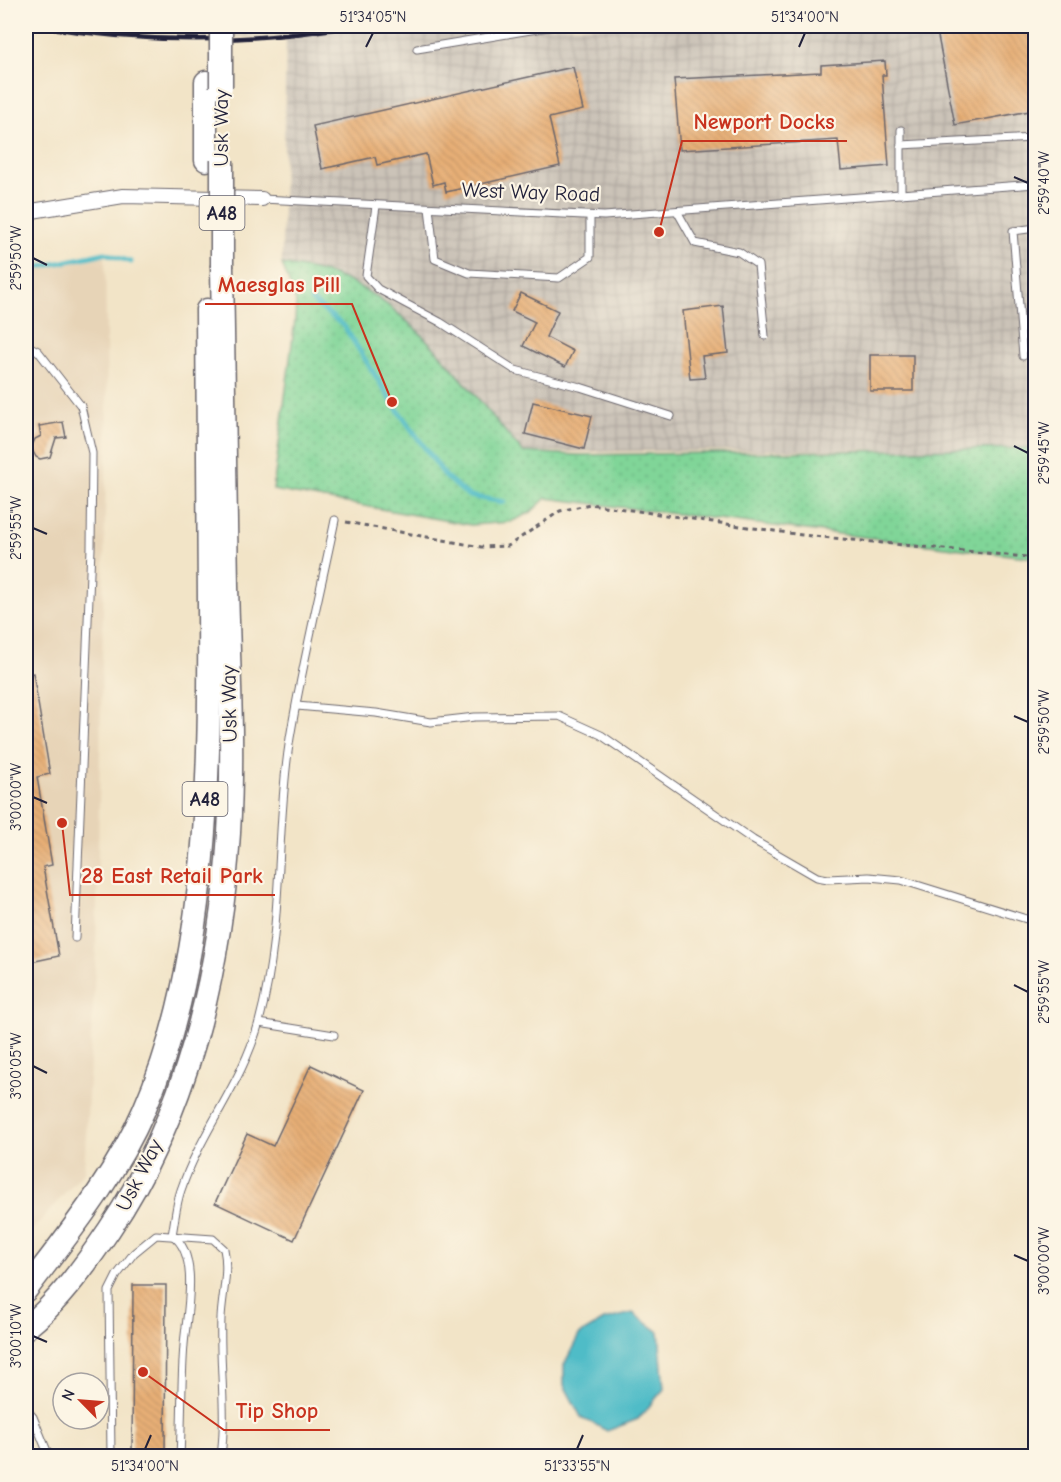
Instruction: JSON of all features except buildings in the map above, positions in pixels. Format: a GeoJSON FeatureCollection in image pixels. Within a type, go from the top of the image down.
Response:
{"type":"FeatureCollection","features":[{"type":"Feature","properties":{"kind":"main road","name":"Usk Way"},"geometry":{"type":"LineString","coordinates":[[205,26],[214,84]]}},
{"type":"Feature","properties":{"kind":"main road","name":"Usk Way"},"geometry":{"type":"LineString","coordinates":[[26,1290],[96,1198],[145,1110],[166,1052],[184,985],[197,902],[210,735],[214,84],[221,26]]}},
{"type":"Feature","properties":{"kind":"main road","name":"Usk Way"},"geometry":{"type":"LineString","coordinates":[[26,1328],[92,1256],[123,1210],[151,1157],[188,1066],[206,996],[224,901],[230,830],[230,727],[214,265]]}},
{"type":"Feature","properties":{"kind":"street","name":"West Way Road"},"geometry":{"type":"LineString","coordinates":[[26,212],[123,196],[262,200]]}},
{"type":"Feature","properties":{"kind":"lane"},"geometry":{"type":"LineString","coordinates":[[417,49],[555,26]]}},
{"type":"Feature","properties":{"kind":"lane"},"geometry":{"type":"LineString","coordinates":[[901,130],[901,194]]}},
{"type":"Feature","properties":{"kind":"lane"},"geometry":{"type":"LineString","coordinates":[[901,145],[1035,138]]}},
{"type":"Feature","properties":{"kind":"lane"},"geometry":{"type":"LineString","coordinates":[[1035,184],[1035,201]]}},
{"type":"Feature","properties":{"kind":"lane","name":"West Way Road"},"geometry":{"type":"LineString","coordinates":[[262,200],[590,216],[1035,184]]}},
{"type":"Feature","properties":{"kind":"lane"},"geometry":{"type":"LineString","coordinates":[[376,206],[366,276],[378,289],[440,322],[515,370],[580,387],[671,416]]}},
{"type":"Feature","properties":{"kind":"lane"},"geometry":{"type":"LineString","coordinates":[[429,208],[435,259],[469,273],[559,278],[590,257],[590,216]]}},
{"type":"Feature","properties":{"kind":"lane"},"geometry":{"type":"LineString","coordinates":[[677,211],[695,243],[739,252],[758,265],[765,336]]}},
{"type":"Feature","properties":{"kind":"lane"},"geometry":{"type":"LineString","coordinates":[[1023,356],[1012,231],[1035,228]]}},
{"type":"Feature","properties":{"kind":"lane"},"geometry":{"type":"LineString","coordinates":[[26,345],[38,351],[81,406],[92,453],[91,548],[75,938]]}},
{"type":"Feature","properties":{"kind":"lane"},"geometry":{"type":"LineString","coordinates":[[172,1235],[181,1191],[244,1062],[259,1023],[273,954],[290,739],[335,520]]}},
{"type":"Feature","properties":{"kind":"lane"},"geometry":{"type":"LineString","coordinates":[[297,706],[376,713],[431,722],[476,717],[559,716],[601,735],[753,840],[817,877],[828,879],[869,877],[901,880],[1035,922]]}},
{"type":"Feature","properties":{"kind":"lane"},"geometry":{"type":"LineString","coordinates":[[259,1023],[334,1035]]}},
{"type":"Feature","properties":{"kind":"lane"},"geometry":{"type":"LineString","coordinates":[[111,1456],[109,1291],[124,1266],[144,1243],[156,1235],[213,1239],[220,1243],[225,1256],[221,1320],[224,1417],[221,1456]]}},
{"type":"Feature","properties":{"kind":"lane"},"geometry":{"type":"LineString","coordinates":[[172,1235],[180,1240],[185,1251],[190,1314],[184,1344],[180,1456]]}},
{"type":"Feature","properties":{"kind":"lane"},"geometry":{"type":"LineString","coordinates":[[26,1409],[33,1417],[49,1456]]}},
{"type":"Feature","properties":{"kind":"path"},"geometry":{"type":"LineString","coordinates":[[335,520],[481,547],[508,546],[560,511],[590,504],[802,535],[1035,558]]}},
{"type":"Feature","properties":{"kind":"shaded area"},"geometry":{"type":"Polygon","coordinates":[[[221,26],[1035,26],[1035,448],[523,452],[394,310],[338,277],[282,264],[286,36],[221,37],[221,26]]]}},
{"type":"Feature","properties":{"kind":"shaded area"},"geometry":{"type":"Polygon","coordinates":[[[105,253],[107,418],[96,948],[84,1172],[26,1237],[26,270],[105,253]]]}},
{"type":"Feature","properties":{"kind":"green space"},"geometry":{"type":"Polygon","coordinates":[[[282,264],[336,276],[364,289],[391,307],[438,352],[523,452],[578,455],[1035,448],[1035,558],[546,498],[530,513],[510,522],[471,525],[273,490],[296,302],[282,264]]]}},
{"type":"Feature","properties":{"kind":"water"},"geometry":{"type":"Polygon","coordinates":[[[633,1313],[659,1332],[664,1389],[638,1419],[607,1431],[581,1417],[564,1385],[564,1365],[579,1335],[604,1320],[633,1313]]]}},
{"type":"Feature","properties":{"kind":"waterway"},"geometry":{"type":"LineString","coordinates":[[26,270],[105,253],[131,262]]}},
{"type":"Feature","properties":{"kind":"waterway"},"geometry":{"type":"LineString","coordinates":[[311,300],[344,326],[392,402],[446,477],[469,496],[504,502]]}},
{"type":"Feature","properties":{"kind":"railway"},"geometry":{"type":"LineString","coordinates":[[38,26],[116,36],[195,39],[274,36],[352,26]]}},
{"type":"Feature","properties":{"kind":"place","name":"Newport Docks"},"geometry":{"type":"Point","coordinates":[659,232]}},
{"type":"Feature","properties":{"kind":"place","name":"Maesglas Pill"},"geometry":{"type":"Point","coordinates":[392,402]}},
{"type":"Feature","properties":{"kind":"place","name":"28 East Retail Park"},"geometry":{"type":"Point","coordinates":[62,823]}},
{"type":"Feature","properties":{"kind":"place","name":"Tip Shop"},"geometry":{"type":"Point","coordinates":[143,1372]}}]}
